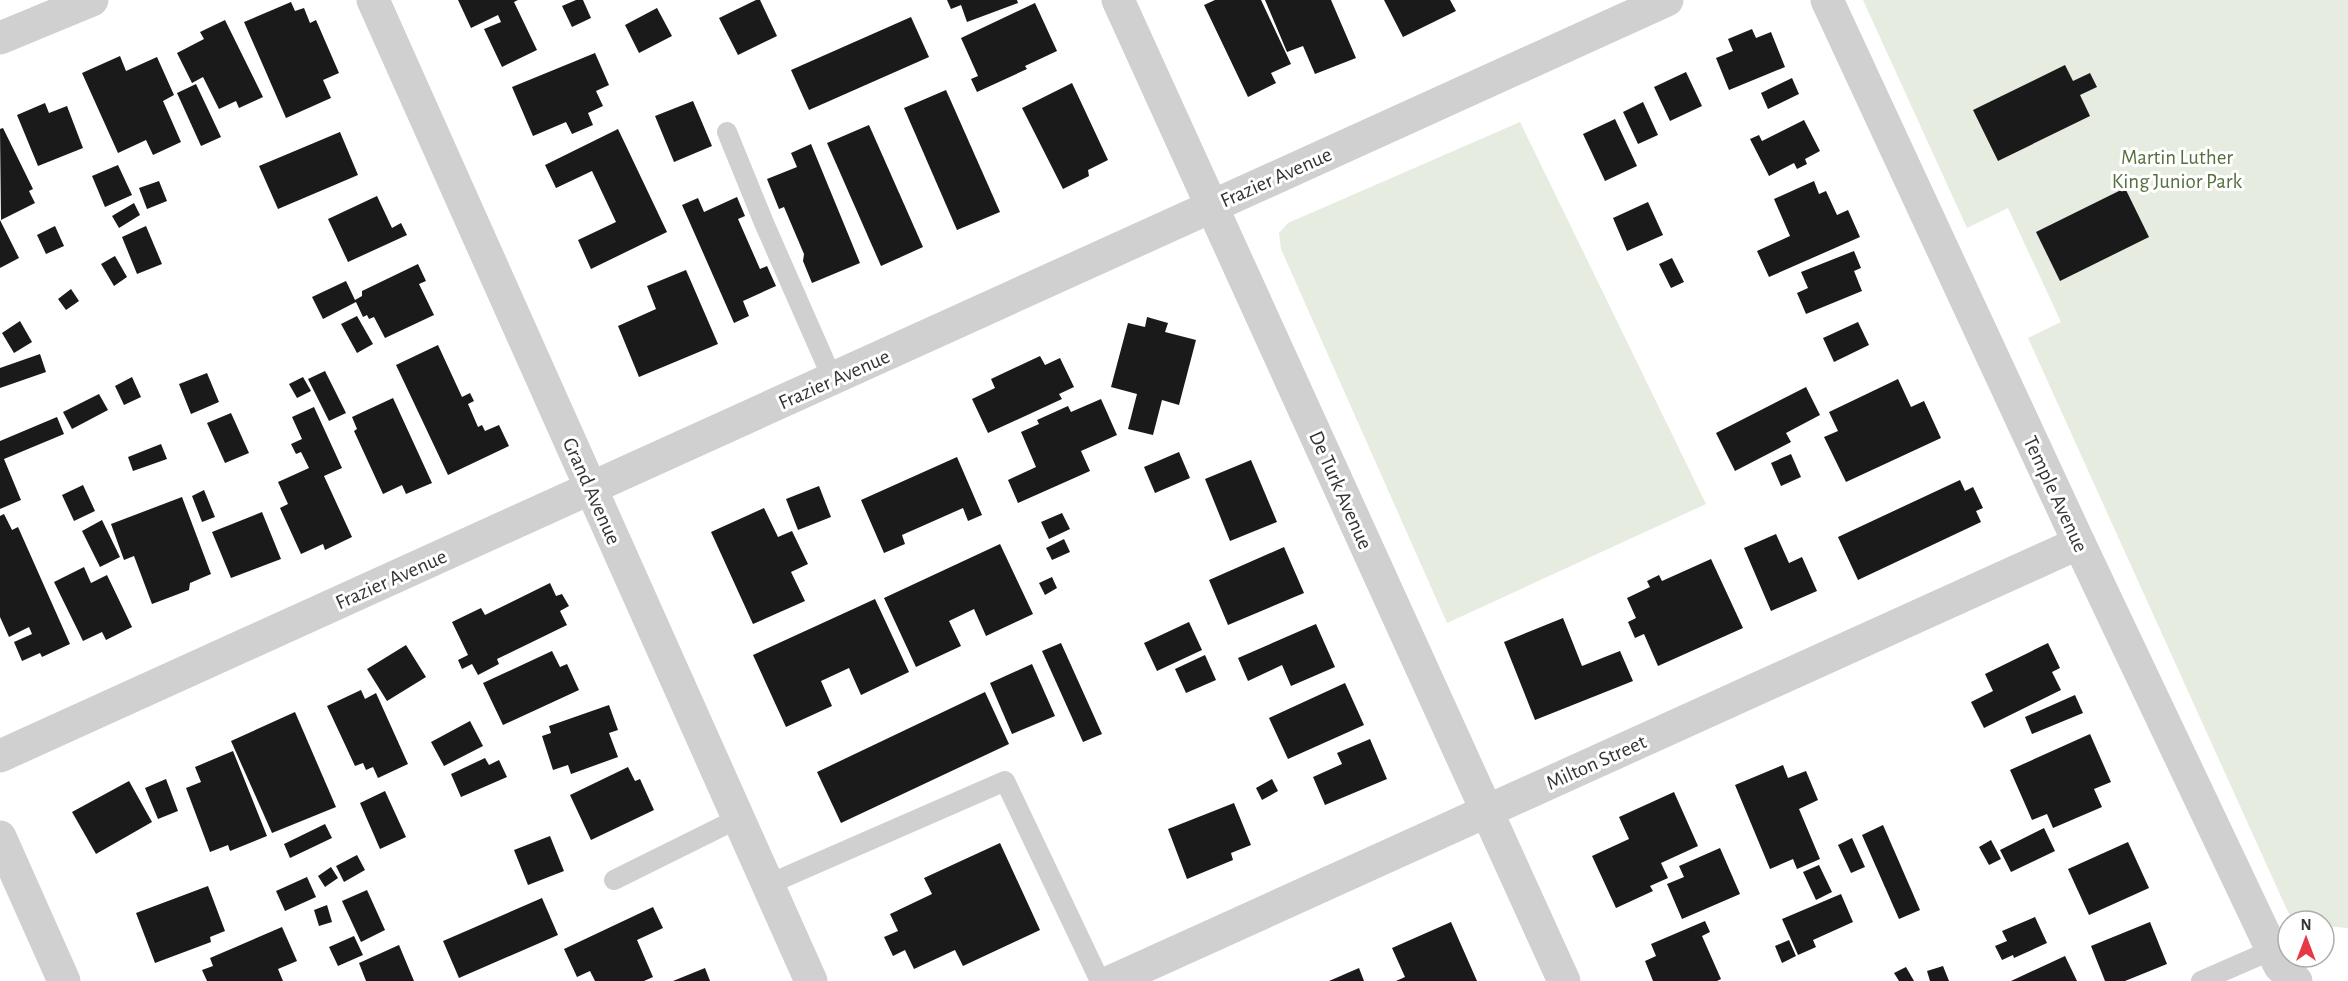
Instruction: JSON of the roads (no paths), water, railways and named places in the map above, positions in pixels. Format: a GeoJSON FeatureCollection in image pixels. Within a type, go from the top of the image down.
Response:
{"type":"FeatureCollection","features":[{"type":"Feature","properties":{"kind":"street"},"geometry":{"type":"LineString","coordinates":[[0,38],[92,0]]}},
{"type":"Feature","properties":{"kind":"street","name":"Grand Avenue"},"geometry":{"type":"LineString","coordinates":[[373,0],[811,981]]}},
{"type":"Feature","properties":{"kind":"street","name":"De Turk Avenue"},"geometry":{"type":"LineString","coordinates":[[1118,0],[1564,981]]}},
{"type":"Feature","properties":{"kind":"street","name":"Frazier Avenue"},"geometry":{"type":"LineString","coordinates":[[0,756],[1667,0]]}},
{"type":"Feature","properties":{"kind":"street","name":"Temple Avenue"},"geometry":{"type":"LineString","coordinates":[[1827,0],[2079,543],[2272,950],[2280,966],[2296,981]]}},
{"type":"Feature","properties":{"kind":"street","name":"Milton Street"},"geometry":{"type":"LineString","coordinates":[[1112,981],[2079,543]]}},
{"type":"Feature","properties":{"kind":"street"},"geometry":{"type":"LineString","coordinates":[[0,837],[64,981]]}},
{"type":"Feature","properties":{"kind":"lane"},"geometry":{"type":"LineString","coordinates":[[727,132],[833,380]]}},
{"type":"Feature","properties":{"kind":"lane"},"geometry":{"type":"LineString","coordinates":[[767,885],[1005,781],[1100,981]]}},
{"type":"Feature","properties":{"kind":"lane"},"geometry":{"type":"LineString","coordinates":[[614,880],[737,819]]}},
{"type":"Feature","properties":{"kind":"lane"},"geometry":{"type":"LineString","coordinates":[[2201,981],[2272,950]]}},
{"type":"Feature","properties":{"kind":"park label","name":"Martin Luther King Junior Park"},"geometry":{"type":"Point","coordinates":[2177,169]}}]}
